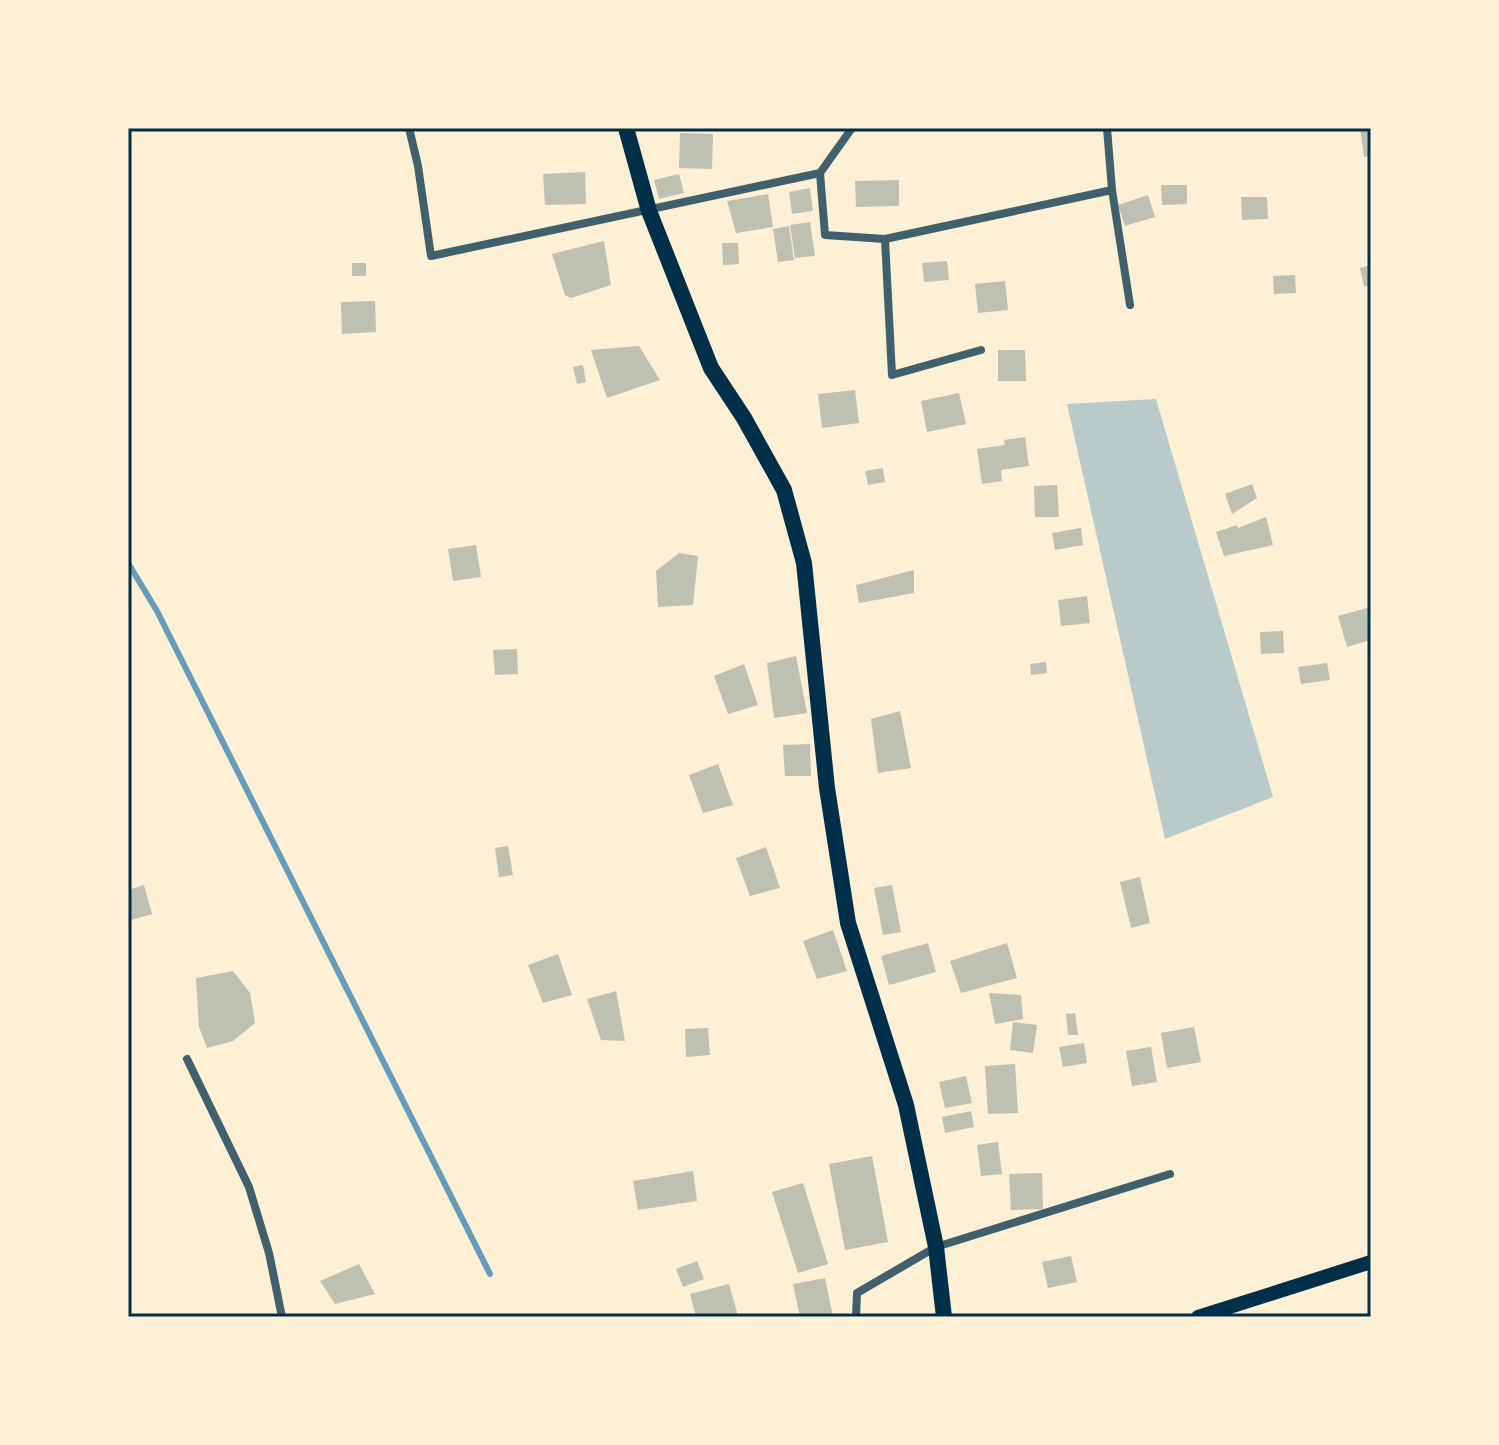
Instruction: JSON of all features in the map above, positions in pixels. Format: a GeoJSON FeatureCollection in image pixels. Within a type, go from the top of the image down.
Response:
{"type":"FeatureCollection","features":[{"type":"Feature","properties":{"kind":"main road"},"geometry":{"type":"LineString","coordinates":[[626,128],[649,211],[711,368],[744,418],[784,490],[804,563],[827,788],[848,923],[906,1105],[936,1247],[944,1317]]}},
{"type":"Feature","properties":{"kind":"main road"},"geometry":{"type":"LineString","coordinates":[[1198,1317],[1371,1262]]}},
{"type":"Feature","properties":{"kind":"street"},"geometry":{"type":"LineString","coordinates":[[409,128],[431,256],[820,173]]}},
{"type":"Feature","properties":{"kind":"street"},"geometry":{"type":"LineString","coordinates":[[852,128],[820,173],[825,235],[885,239],[1112,190]]}},
{"type":"Feature","properties":{"kind":"street"},"geometry":{"type":"LineString","coordinates":[[1107,128],[1112,190],[1130,305]]}},
{"type":"Feature","properties":{"kind":"street"},"geometry":{"type":"LineString","coordinates":[[885,239],[892,375],[981,350]]}},
{"type":"Feature","properties":{"kind":"street"},"geometry":{"type":"LineString","coordinates":[[187,1059],[249,1187],[269,1253],[282,1317]]}},
{"type":"Feature","properties":{"kind":"street"},"geometry":{"type":"LineString","coordinates":[[856,1317],[857,1293],[936,1247],[1170,1174]]}},
{"type":"Feature","properties":{"kind":"shaded area"},"geometry":{"type":"Polygon","coordinates":[[[1156,399],[1273,797],[1165,839],[1067,404],[1156,399]]]}},
{"type":"Feature","properties":{"kind":"building"},"geometry":{"type":"Polygon","coordinates":[[[1360,128],[1371,128],[1371,156],[1364,157],[1360,128]]]}},
{"type":"Feature","properties":{"kind":"building"},"geometry":{"type":"Polygon","coordinates":[[[680,133],[713,134],[712,169],[679,168],[680,133]]]}},
{"type":"Feature","properties":{"kind":"building"},"geometry":{"type":"Polygon","coordinates":[[[585,172],[586,204],[545,205],[543,174],[585,172]]]}},
{"type":"Feature","properties":{"kind":"building"},"geometry":{"type":"Polygon","coordinates":[[[679,174],[684,193],[659,199],[654,180],[679,174]]]}},
{"type":"Feature","properties":{"kind":"building"},"geometry":{"type":"Polygon","coordinates":[[[899,180],[899,206],[856,207],[855,181],[899,180]]]}},
{"type":"Feature","properties":{"kind":"building"},"geometry":{"type":"Polygon","coordinates":[[[1161,185],[1187,185],[1187,204],[1162,205],[1161,185]]]}},
{"type":"Feature","properties":{"kind":"building"},"geometry":{"type":"Polygon","coordinates":[[[810,188],[813,211],[792,214],[789,192],[810,188]]]}},
{"type":"Feature","properties":{"kind":"building"},"geometry":{"type":"Polygon","coordinates":[[[768,194],[773,227],[736,233],[727,201],[768,194]]]}},
{"type":"Feature","properties":{"kind":"building"},"geometry":{"type":"Polygon","coordinates":[[[1148,195],[1155,217],[1125,226],[1118,205],[1148,195]]]}},
{"type":"Feature","properties":{"kind":"building"},"geometry":{"type":"Polygon","coordinates":[[[1241,197],[1267,197],[1268,219],[1242,220],[1241,197]]]}},
{"type":"Feature","properties":{"kind":"building"},"geometry":{"type":"Polygon","coordinates":[[[810,222],[815,256],[795,258],[790,225],[810,222]]]}},
{"type":"Feature","properties":{"kind":"building"},"geometry":{"type":"Polygon","coordinates":[[[789,226],[794,260],[778,262],[773,229],[789,226]]]}},
{"type":"Feature","properties":{"kind":"building"},"geometry":{"type":"Polygon","coordinates":[[[604,241],[611,285],[571,298],[565,295],[552,254],[604,241]]]}},
{"type":"Feature","properties":{"kind":"building"},"geometry":{"type":"Polygon","coordinates":[[[722,243],[738,243],[739,264],[723,265],[722,243]]]}},
{"type":"Feature","properties":{"kind":"building"},"geometry":{"type":"Polygon","coordinates":[[[947,261],[949,280],[924,282],[922,263],[947,261]]]}},
{"type":"Feature","properties":{"kind":"building"},"geometry":{"type":"Polygon","coordinates":[[[352,263],[366,263],[366,276],[352,276],[352,263]]]}},
{"type":"Feature","properties":{"kind":"building"},"geometry":{"type":"Polygon","coordinates":[[[1371,265],[1371,285],[1364,287],[1360,268],[1371,265]]]}},
{"type":"Feature","properties":{"kind":"building"},"geometry":{"type":"Polygon","coordinates":[[[1295,275],[1296,293],[1274,294],[1273,276],[1295,275]]]}},
{"type":"Feature","properties":{"kind":"building"},"geometry":{"type":"Polygon","coordinates":[[[1005,281],[1008,310],[978,313],[975,284],[1005,281]]]}},
{"type":"Feature","properties":{"kind":"building"},"geometry":{"type":"Polygon","coordinates":[[[375,301],[376,332],[342,334],[341,302],[375,301]]]}},
{"type":"Feature","properties":{"kind":"building"},"geometry":{"type":"Polygon","coordinates":[[[639,346],[660,380],[607,398],[591,350],[639,346]]]}},
{"type":"Feature","properties":{"kind":"building"},"geometry":{"type":"Polygon","coordinates":[[[998,350],[1025,350],[1026,381],[998,381],[998,350]]]}},
{"type":"Feature","properties":{"kind":"building"},"geometry":{"type":"Polygon","coordinates":[[[583,365],[586,382],[577,384],[573,367],[583,365]]]}},
{"type":"Feature","properties":{"kind":"building"},"geometry":{"type":"Polygon","coordinates":[[[855,390],[859,423],[822,428],[818,394],[855,390]]]}},
{"type":"Feature","properties":{"kind":"building"},"geometry":{"type":"Polygon","coordinates":[[[959,393],[966,424],[927,432],[921,401],[959,393]]]}},
{"type":"Feature","properties":{"kind":"building"},"geometry":{"type":"Polygon","coordinates":[[[1025,437],[1029,466],[1001,470],[1002,481],[982,484],[977,449],[1005,445],[1004,440],[1025,437]]]}},
{"type":"Feature","properties":{"kind":"building"},"geometry":{"type":"Polygon","coordinates":[[[883,468],[885,482],[868,485],[865,471],[883,468]]]}},
{"type":"Feature","properties":{"kind":"building"},"geometry":{"type":"Polygon","coordinates":[[[1252,484],[1257,498],[1232,514],[1225,494],[1252,484]]]}},
{"type":"Feature","properties":{"kind":"building"},"geometry":{"type":"Polygon","coordinates":[[[1057,485],[1059,517],[1035,517],[1034,486],[1057,485]]]}},
{"type":"Feature","properties":{"kind":"building"},"geometry":{"type":"Polygon","coordinates":[[[1266,517],[1273,545],[1224,556],[1216,532],[1237,525],[1238,528],[1266,517]]]}},
{"type":"Feature","properties":{"kind":"building"},"geometry":{"type":"Polygon","coordinates":[[[1081,528],[1083,545],[1055,550],[1052,533],[1081,528]]]}},
{"type":"Feature","properties":{"kind":"building"},"geometry":{"type":"Polygon","coordinates":[[[476,545],[481,577],[453,581],[448,549],[476,545]]]}},
{"type":"Feature","properties":{"kind":"building"},"geometry":{"type":"Polygon","coordinates":[[[679,553],[698,556],[693,605],[658,607],[656,571],[679,553]]]}},
{"type":"Feature","properties":{"kind":"building"},"geometry":{"type":"Polygon","coordinates":[[[914,570],[914,593],[859,603],[856,585],[914,570]]]}},
{"type":"Feature","properties":{"kind":"building"},"geometry":{"type":"Polygon","coordinates":[[[1087,596],[1090,623],[1061,626],[1058,600],[1087,596]]]}},
{"type":"Feature","properties":{"kind":"building"},"geometry":{"type":"Polygon","coordinates":[[[1371,607],[1371,640],[1347,647],[1338,616],[1371,607]]]}},
{"type":"Feature","properties":{"kind":"building"},"geometry":{"type":"Polygon","coordinates":[[[1283,631],[1284,653],[1261,654],[1260,632],[1283,631]]]}},
{"type":"Feature","properties":{"kind":"building"},"geometry":{"type":"Polygon","coordinates":[[[517,649],[518,674],[495,675],[493,650],[517,649]]]}},
{"type":"Feature","properties":{"kind":"building"},"geometry":{"type":"Polygon","coordinates":[[[796,656],[807,713],[774,718],[767,663],[796,656]]]}},
{"type":"Feature","properties":{"kind":"building"},"geometry":{"type":"Polygon","coordinates":[[[1046,662],[1047,673],[1031,675],[1030,664],[1046,662]]]}},
{"type":"Feature","properties":{"kind":"building"},"geometry":{"type":"Polygon","coordinates":[[[1327,663],[1330,680],[1301,684],[1298,667],[1327,663]]]}},
{"type":"Feature","properties":{"kind":"building"},"geometry":{"type":"Polygon","coordinates":[[[744,664],[758,705],[728,714],[714,676],[744,664]]]}},
{"type":"Feature","properties":{"kind":"building"},"geometry":{"type":"Polygon","coordinates":[[[900,711],[911,768],[878,773],[871,719],[900,711]]]}},
{"type":"Feature","properties":{"kind":"building"},"geometry":{"type":"Polygon","coordinates":[[[810,744],[811,776],[785,776],[783,745],[810,744]]]}},
{"type":"Feature","properties":{"kind":"building"},"geometry":{"type":"Polygon","coordinates":[[[718,764],[733,805],[703,813],[689,775],[718,764]]]}},
{"type":"Feature","properties":{"kind":"building"},"geometry":{"type":"Polygon","coordinates":[[[508,846],[513,875],[499,877],[495,848],[508,846]]]}},
{"type":"Feature","properties":{"kind":"building"},"geometry":{"type":"Polygon","coordinates":[[[766,847],[780,888],[750,896],[736,858],[766,847]]]}},
{"type":"Feature","properties":{"kind":"building"},"geometry":{"type":"Polygon","coordinates":[[[1140,877],[1150,923],[1131,928],[1120,882],[1140,877]]]}},
{"type":"Feature","properties":{"kind":"building"},"geometry":{"type":"Polygon","coordinates":[[[144,885],[152,914],[128,921],[128,890],[144,885]]]}},
{"type":"Feature","properties":{"kind":"building"},"geometry":{"type":"Polygon","coordinates":[[[892,885],[901,932],[883,935],[874,888],[892,885]]]}},
{"type":"Feature","properties":{"kind":"building"},"geometry":{"type":"Polygon","coordinates":[[[833,930],[847,971],[817,979],[803,941],[833,930]]]}},
{"type":"Feature","properties":{"kind":"building"},"geometry":{"type":"Polygon","coordinates":[[[928,943],[936,972],[889,985],[881,956],[928,943]]]}},
{"type":"Feature","properties":{"kind":"building"},"geometry":{"type":"Polygon","coordinates":[[[1007,943],[1017,978],[961,993],[950,961],[1007,943]]]}},
{"type":"Feature","properties":{"kind":"building"},"geometry":{"type":"Polygon","coordinates":[[[558,954],[572,995],[543,1003],[528,965],[558,954]]]}},
{"type":"Feature","properties":{"kind":"building"},"geometry":{"type":"Polygon","coordinates":[[[233,971],[250,993],[255,1023],[233,1041],[207,1048],[199,1027],[196,978],[233,971]]]}},
{"type":"Feature","properties":{"kind":"building"},"geometry":{"type":"Polygon","coordinates":[[[616,991],[625,1041],[601,1040],[587,999],[616,991]]]}},
{"type":"Feature","properties":{"kind":"building"},"geometry":{"type":"Polygon","coordinates":[[[989,993],[1021,995],[1023,1019],[995,1024],[989,993]]]}},
{"type":"Feature","properties":{"kind":"building"},"geometry":{"type":"Polygon","coordinates":[[[1075,1013],[1078,1035],[1068,1035],[1066,1014],[1075,1013]]]}},
{"type":"Feature","properties":{"kind":"building"},"geometry":{"type":"Polygon","coordinates":[[[1013,1022],[1037,1025],[1033,1053],[1010,1050],[1013,1022]]]}},
{"type":"Feature","properties":{"kind":"building"},"geometry":{"type":"Polygon","coordinates":[[[1194,1027],[1201,1062],[1167,1068],[1161,1033],[1194,1027]]]}},
{"type":"Feature","properties":{"kind":"building"},"geometry":{"type":"Polygon","coordinates":[[[708,1028],[710,1055],[686,1057],[685,1029],[708,1028]]]}},
{"type":"Feature","properties":{"kind":"building"},"geometry":{"type":"Polygon","coordinates":[[[1084,1043],[1087,1063],[1063,1067],[1059,1047],[1084,1043]]]}},
{"type":"Feature","properties":{"kind":"building"},"geometry":{"type":"Polygon","coordinates":[[[1151,1047],[1157,1082],[1132,1086],[1126,1051],[1151,1047]]]}},
{"type":"Feature","properties":{"kind":"building"},"geometry":{"type":"Polygon","coordinates":[[[1015,1064],[1018,1113],[988,1114],[985,1066],[1015,1064]]]}},
{"type":"Feature","properties":{"kind":"building"},"geometry":{"type":"Polygon","coordinates":[[[966,1076],[972,1103],[945,1108],[939,1082],[966,1076]]]}},
{"type":"Feature","properties":{"kind":"building"},"geometry":{"type":"Polygon","coordinates":[[[971,1111],[974,1127],[945,1133],[942,1117],[971,1111]]]}},
{"type":"Feature","properties":{"kind":"building"},"geometry":{"type":"Polygon","coordinates":[[[998,1142],[1002,1174],[981,1176],[977,1145],[998,1142]]]}},
{"type":"Feature","properties":{"kind":"building"},"geometry":{"type":"Polygon","coordinates":[[[872,1156],[888,1242],[845,1250],[829,1164],[872,1156]]]}},
{"type":"Feature","properties":{"kind":"building"},"geometry":{"type":"Polygon","coordinates":[[[693,1171],[697,1201],[638,1210],[633,1181],[693,1171]]]}},
{"type":"Feature","properties":{"kind":"building"},"geometry":{"type":"Polygon","coordinates":[[[1042,1173],[1043,1209],[1011,1210],[1009,1174],[1042,1173]]]}},
{"type":"Feature","properties":{"kind":"building"},"geometry":{"type":"Polygon","coordinates":[[[803,1183],[828,1264],[798,1273],[772,1192],[803,1183]]]}},
{"type":"Feature","properties":{"kind":"building"},"geometry":{"type":"Polygon","coordinates":[[[1071,1256],[1077,1282],[1048,1288],[1042,1262],[1071,1256]]]}},
{"type":"Feature","properties":{"kind":"building"},"geometry":{"type":"Polygon","coordinates":[[[697,1261],[704,1279],[683,1287],[676,1269],[697,1261]]]}},
{"type":"Feature","properties":{"kind":"building"},"geometry":{"type":"Polygon","coordinates":[[[359,1264],[375,1294],[335,1304],[320,1281],[359,1264]]]}},
{"type":"Feature","properties":{"kind":"building"},"geometry":{"type":"Polygon","coordinates":[[[825,1278],[833,1317],[800,1317],[793,1284],[825,1278]]]}},
{"type":"Feature","properties":{"kind":"building"},"geometry":{"type":"Polygon","coordinates":[[[729,1284],[738,1316],[696,1317],[690,1294],[729,1284]]]}},
{"type":"Feature","properties":{"kind":"waterway"},"geometry":{"type":"LineString","coordinates":[[128,563],[157,611],[490,1274]]}}]}
